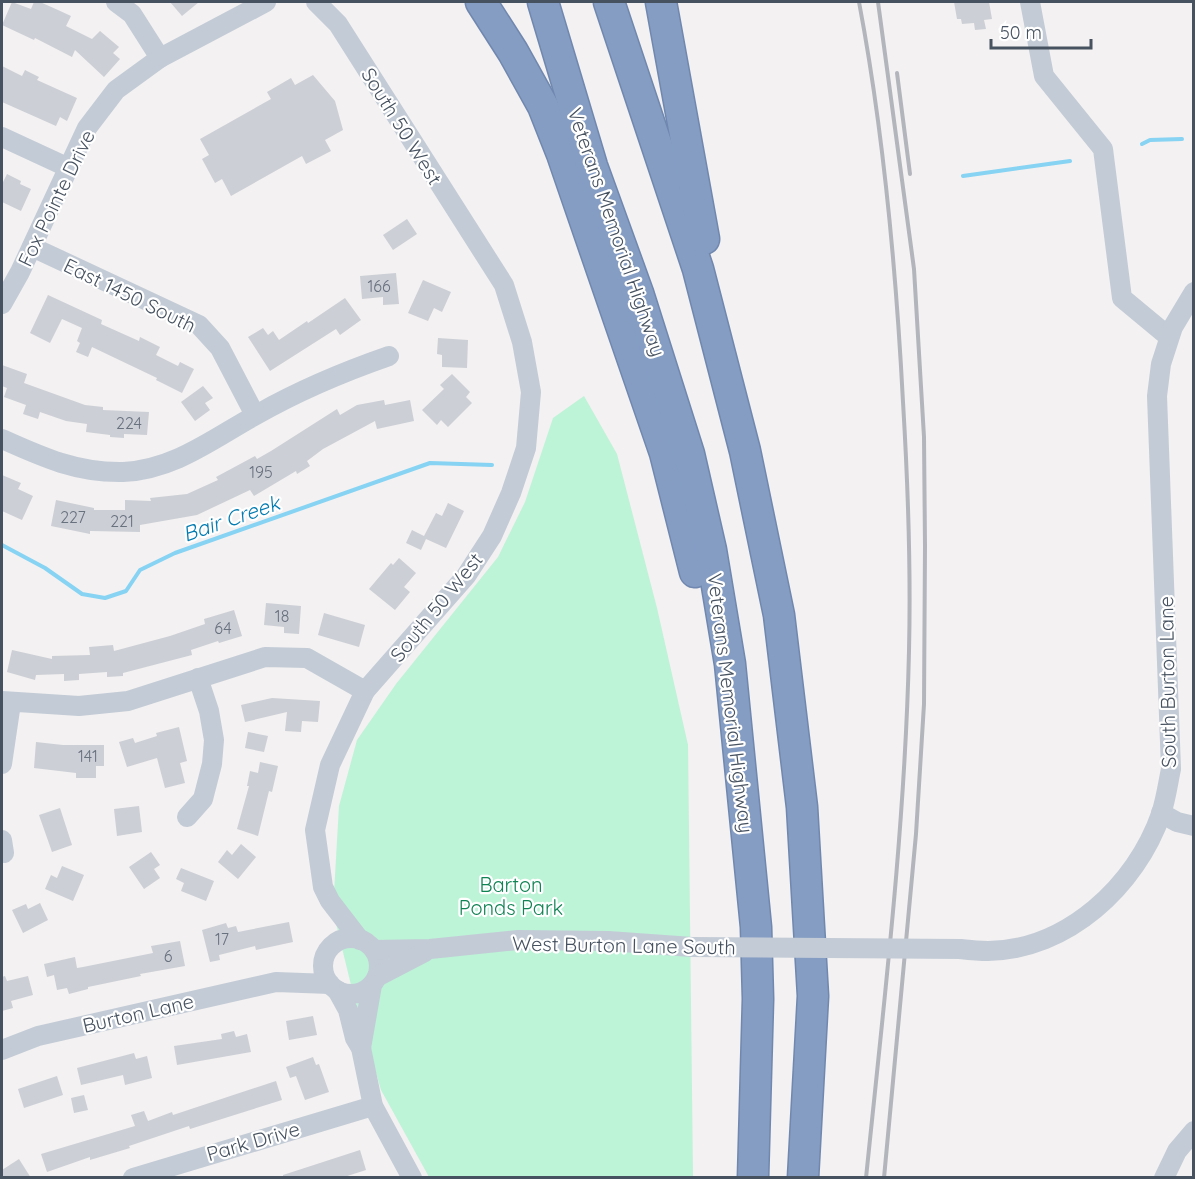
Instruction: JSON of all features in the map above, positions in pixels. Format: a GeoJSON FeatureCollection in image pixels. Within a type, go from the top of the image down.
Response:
{"type":"FeatureCollection","features":[{"type":"Feature","properties":{"kind":"highway"},"geometry":{"type":"LineString","coordinates":[[481,2],[513,52],[543,106],[562,154],[666,453],[696,574],[753,894]]}},
{"type":"Feature","properties":{"kind":"highway","name":"Veterans Memorial Highway"},"geometry":{"type":"LineString","coordinates":[[543,2],[592,166],[638,293],[689,454],[711,550],[730,664],[753,894],[758,999],[753,1178]]}},
{"type":"Feature","properties":{"kind":"highway"},"geometry":{"type":"LineString","coordinates":[[609,2],[698,269],[745,451]]}},
{"type":"Feature","properties":{"kind":"highway"},"geometry":{"type":"LineString","coordinates":[[661,2],[745,451],[779,615],[802,807],[813,996],[803,1178]]}},
{"type":"Feature","properties":{"kind":"street"},"geometry":{"type":"LineString","coordinates":[[116,2],[132,14],[160,58]]}},
{"type":"Feature","properties":{"kind":"street","name":"Fox Pointe Drive"},"geometry":{"type":"LineString","coordinates":[[2,304],[32,247],[87,128],[116,90],[160,58],[266,2]]}},
{"type":"Feature","properties":{"kind":"street","name":"South 50 West"},"geometry":{"type":"LineString","coordinates":[[316,2],[338,24],[504,285],[522,342],[531,392],[526,448],[511,493],[492,536],[466,576],[365,691],[330,765],[315,830],[323,887],[330,901],[367,945]]}},
{"type":"Feature","properties":{"kind":"street"},"geometry":{"type":"LineString","coordinates":[[1030,2],[1044,76],[1103,149],[1122,298],[1170,337]]}},
{"type":"Feature","properties":{"kind":"street"},"geometry":{"type":"LineString","coordinates":[[2,137],[69,168]]}},
{"type":"Feature","properties":{"kind":"street","name":"East 1450 South"},"geometry":{"type":"LineString","coordinates":[[32,247],[199,326],[220,348],[255,415]]}},
{"type":"Feature","properties":{"kind":"street","name":"South Burton Lane"},"geometry":{"type":"LineString","coordinates":[[781,948],[989,951],[1027,944],[1058,934],[1100,907],[1129,874],[1149,841],[1161,813],[1171,769],[1157,396],[1161,364],[1173,327],[1194,292]]}},
{"type":"Feature","properties":{"kind":"street"},"geometry":{"type":"LineString","coordinates":[[2,439],[52,461],[88,469],[125,472],[165,464],[208,445],[255,415],[336,375],[389,356]]}},
{"type":"Feature","properties":{"kind":"street"},"geometry":{"type":"LineString","coordinates":[[2,764],[6,702],[79,706],[128,700],[265,657],[307,658],[365,691]]}},
{"type":"Feature","properties":{"kind":"street"},"geometry":{"type":"LineString","coordinates":[[187,817],[203,800],[212,764],[214,740],[211,721],[198,678]]}},
{"type":"Feature","properties":{"kind":"street"},"geometry":{"type":"LineString","coordinates":[[1161,813],[1177,822],[1194,826]]}},
{"type":"Feature","properties":{"kind":"street","name":"South 50 West"},"geometry":{"type":"LineString","coordinates":[[326,955],[333,926],[330,901]]}},
{"type":"Feature","properties":{"kind":"street"},"geometry":{"type":"LineString","coordinates":[[361,1048],[379,968],[378,958],[367,945],[342,940],[326,955],[323,967],[325,976],[348,1010],[355,1038],[361,1048],[373,1106],[412,1178]]}},
{"type":"Feature","properties":{"kind":"street","name":"West Burton Lane South"},"geometry":{"type":"LineString","coordinates":[[367,945],[430,949],[518,940],[781,948]]}},
{"type":"Feature","properties":{"kind":"street","name":"West Burton Lane South"},"geometry":{"type":"LineString","coordinates":[[375,981],[430,949]]}},
{"type":"Feature","properties":{"kind":"street","name":"Burton Lane"},"geometry":{"type":"LineString","coordinates":[[2,1050],[38,1036],[276,982],[307,969],[326,955]]}},
{"type":"Feature","properties":{"kind":"street"},"geometry":{"type":"LineString","coordinates":[[334,987],[356,994],[365,991],[375,981]]}},
{"type":"Feature","properties":{"kind":"street","name":"Burton Lane"},"geometry":{"type":"LineString","coordinates":[[276,982],[334,987]]}},
{"type":"Feature","properties":{"kind":"street","name":"Park Drive"},"geometry":{"type":"LineString","coordinates":[[133,1178],[373,1106]]}},
{"type":"Feature","properties":{"kind":"street"},"geometry":{"type":"LineString","coordinates":[[1164,1178],[1177,1151],[1194,1131]]}},
{"type":"Feature","properties":{"kind":"green space","name":"Barton Ponds Park"},"geometry":{"type":"Polygon","coordinates":[[[584,396],[617,454],[657,608],[688,745],[693,1177],[429,1177],[381,1090],[352,989],[333,911],[339,806],[357,740],[396,684],[498,557],[525,502],[553,418],[584,396]]]}},
{"type":"Feature","properties":{"kind":"building"},"geometry":{"type":"Polygon","coordinates":[[[12,2],[31,9],[34,2],[40,2],[71,16],[66,26],[92,39],[100,31],[119,47],[113,53],[120,59],[104,77],[75,50],[72,57],[35,38],[34,40],[2,25],[12,2]]]}},
{"type":"Feature","properties":{"kind":"building"},"geometry":{"type":"Polygon","coordinates":[[[170,2],[199,2],[182,16],[170,2]]]}},
{"type":"Feature","properties":{"kind":"building"},"geometry":{"type":"Polygon","coordinates":[[[954,2],[989,2],[992,19],[984,20],[986,29],[975,30],[974,23],[962,24],[961,19],[957,19],[954,2]]]}},
{"type":"Feature","properties":{"kind":"building"},"geometry":{"type":"Polygon","coordinates":[[[2,66],[22,76],[25,70],[39,77],[37,80],[77,98],[67,121],[60,117],[56,126],[2,102],[2,66]]]}},
{"type":"Feature","properties":{"kind":"building"},"geometry":{"type":"Polygon","coordinates":[[[313,75],[335,101],[343,130],[325,140],[331,151],[306,164],[302,156],[231,196],[222,179],[215,183],[202,159],[209,155],[200,139],[271,99],[267,92],[291,78],[295,85],[313,75]]]}},
{"type":"Feature","properties":{"kind":"building"},"geometry":{"type":"Polygon","coordinates":[[[7,174],[31,189],[21,211],[2,202],[2,184],[7,174]]]}},
{"type":"Feature","properties":{"kind":"building"},"geometry":{"type":"Polygon","coordinates":[[[407,219],[417,234],[393,250],[383,235],[407,219]]]}},
{"type":"Feature","properties":{"kind":"building"},"geometry":{"type":"Polygon","coordinates":[[[396,273],[399,304],[383,305],[383,297],[362,299],[360,276],[396,273]]]}},
{"type":"Feature","properties":{"kind":"building"},"geometry":{"type":"Polygon","coordinates":[[[423,280],[451,292],[442,312],[434,308],[428,321],[408,313],[423,280]]]}},
{"type":"Feature","properties":{"kind":"building"},"geometry":{"type":"Polygon","coordinates":[[[48,295],[102,320],[101,324],[139,341],[140,337],[160,347],[156,355],[178,366],[180,362],[194,369],[182,393],[156,380],[157,378],[92,347],[88,357],[76,352],[82,328],[62,319],[50,343],[30,333],[48,295]]]}},
{"type":"Feature","properties":{"kind":"building"},"geometry":{"type":"Polygon","coordinates":[[[345,298],[361,320],[340,335],[336,329],[270,371],[248,337],[263,328],[268,335],[273,331],[279,340],[345,298]]]}},
{"type":"Feature","properties":{"kind":"building"},"geometry":{"type":"Polygon","coordinates":[[[438,338],[468,340],[467,368],[442,367],[442,355],[437,354],[438,338]]]}},
{"type":"Feature","properties":{"kind":"building"},"geometry":{"type":"Polygon","coordinates":[[[2,365],[27,374],[24,383],[85,405],[103,407],[103,410],[149,412],[147,435],[124,434],[124,438],[110,437],[110,435],[86,432],[87,424],[66,421],[40,412],[38,419],[23,414],[26,405],[4,397],[7,388],[2,386],[2,365]]]}},
{"type":"Feature","properties":{"kind":"building"},"geometry":{"type":"Polygon","coordinates":[[[452,374],[470,392],[466,397],[472,403],[448,427],[441,420],[437,425],[422,410],[444,389],[440,385],[452,374]]]}},
{"type":"Feature","properties":{"kind":"building"},"geometry":{"type":"Polygon","coordinates":[[[203,386],[213,398],[205,403],[210,410],[195,421],[181,402],[203,386]]]}},
{"type":"Feature","properties":{"kind":"building"},"geometry":{"type":"Polygon","coordinates":[[[384,400],[385,405],[410,400],[414,421],[377,429],[375,421],[323,449],[307,461],[310,466],[297,474],[296,471],[254,496],[250,490],[197,515],[140,525],[140,532],[90,531],[90,534],[51,526],[56,500],[94,508],[94,510],[125,510],[125,500],[151,501],[150,498],[187,494],[218,480],[216,477],[255,456],[257,459],[337,409],[340,415],[357,405],[384,400]]]}},
{"type":"Feature","properties":{"kind":"building"},"geometry":{"type":"Polygon","coordinates":[[[2,475],[21,483],[18,489],[33,496],[22,520],[2,511],[2,475]]]}},
{"type":"Feature","properties":{"kind":"building"},"geometry":{"type":"Polygon","coordinates":[[[448,503],[464,511],[446,548],[426,539],[421,550],[406,543],[412,530],[424,536],[436,513],[442,516],[448,503]]]}},
{"type":"Feature","properties":{"kind":"building"},"geometry":{"type":"Polygon","coordinates":[[[399,558],[416,573],[404,587],[410,592],[395,610],[369,589],[391,563],[393,565],[399,558]]]}},
{"type":"Feature","properties":{"kind":"building"},"geometry":{"type":"Polygon","coordinates":[[[266,603],[301,606],[299,634],[284,633],[284,627],[264,625],[266,603]]]}},
{"type":"Feature","properties":{"kind":"building"},"geometry":{"type":"Polygon","coordinates":[[[234,610],[242,636],[191,650],[192,655],[123,673],[123,676],[107,677],[107,672],[79,674],[79,680],[64,681],[64,674],[36,675],[35,680],[7,672],[12,650],[52,659],[52,656],[90,655],[89,647],[113,645],[114,651],[170,636],[205,624],[204,619],[234,610]]]}},
{"type":"Feature","properties":{"kind":"building"},"geometry":{"type":"Polygon","coordinates":[[[324,613],[365,625],[359,647],[318,635],[324,613]]]}},
{"type":"Feature","properties":{"kind":"building"},"geometry":{"type":"Polygon","coordinates":[[[272,698],[320,701],[318,722],[302,721],[301,732],[285,731],[287,712],[245,722],[241,705],[272,698]]]}},
{"type":"Feature","properties":{"kind":"building"},"geometry":{"type":"Polygon","coordinates":[[[179,727],[187,761],[180,763],[185,783],[165,788],[157,758],[127,767],[119,742],[133,738],[135,743],[157,736],[156,733],[179,727]]]}},
{"type":"Feature","properties":{"kind":"building"},"geometry":{"type":"Polygon","coordinates":[[[248,732],[268,736],[264,752],[245,748],[248,732]]]}},
{"type":"Feature","properties":{"kind":"building"},"geometry":{"type":"Polygon","coordinates":[[[36,742],[63,745],[104,745],[104,766],[96,766],[96,778],[76,778],[76,773],[34,768],[36,742]]]}},
{"type":"Feature","properties":{"kind":"building"},"geometry":{"type":"Polygon","coordinates":[[[260,762],[278,766],[258,836],[237,829],[249,786],[247,786],[250,771],[258,773],[260,762]]]}},
{"type":"Feature","properties":{"kind":"building"},"geometry":{"type":"Polygon","coordinates":[[[139,806],[142,832],[117,836],[114,809],[139,806]]]}},
{"type":"Feature","properties":{"kind":"building"},"geometry":{"type":"Polygon","coordinates":[[[60,808],[72,845],[52,852],[39,815],[60,808]]]}},
{"type":"Feature","properties":{"kind":"building"},"geometry":{"type":"Polygon","coordinates":[[[241,844],[256,857],[238,879],[218,862],[227,850],[232,855],[241,844]]]}},
{"type":"Feature","properties":{"kind":"building"},"geometry":{"type":"Polygon","coordinates":[[[151,852],[160,865],[154,869],[160,878],[144,889],[129,867],[151,852]]]}},
{"type":"Feature","properties":{"kind":"building"},"geometry":{"type":"Polygon","coordinates":[[[62,866],[84,875],[73,901],[45,889],[51,875],[57,878],[62,866]]]}},
{"type":"Feature","properties":{"kind":"building"},"geometry":{"type":"Polygon","coordinates":[[[181,868],[214,881],[206,901],[181,891],[184,883],[176,879],[181,868]]]}},
{"type":"Feature","properties":{"kind":"building"},"geometry":{"type":"Polygon","coordinates":[[[40,903],[48,920],[23,933],[12,910],[26,904],[28,909],[40,903]]]}},
{"type":"Feature","properties":{"kind":"building"},"geometry":{"type":"Polygon","coordinates":[[[289,922],[293,942],[256,950],[255,946],[219,955],[220,960],[210,962],[202,930],[226,923],[228,928],[236,926],[238,932],[289,922]]]}},
{"type":"Feature","properties":{"kind":"building"},"geometry":{"type":"Polygon","coordinates":[[[180,941],[185,966],[140,974],[141,976],[88,987],[88,989],[69,994],[67,988],[57,990],[54,975],[47,977],[44,964],[75,957],[77,968],[83,967],[153,953],[151,946],[180,941]]]}},
{"type":"Feature","properties":{"kind":"building"},"geometry":{"type":"Polygon","coordinates":[[[5,976],[7,981],[28,976],[33,995],[11,1001],[13,1008],[2,1011],[2,977],[5,976]]]}},
{"type":"Feature","properties":{"kind":"building"},"geometry":{"type":"Polygon","coordinates":[[[313,1016],[317,1035],[289,1040],[286,1021],[313,1016]]]}},
{"type":"Feature","properties":{"kind":"building"},"geometry":{"type":"Polygon","coordinates":[[[234,1031],[236,1037],[247,1034],[251,1052],[177,1065],[174,1046],[222,1039],[221,1034],[234,1031]]]}},
{"type":"Feature","properties":{"kind":"building"},"geometry":{"type":"Polygon","coordinates":[[[134,1053],[136,1059],[147,1056],[152,1078],[125,1085],[123,1075],[81,1085],[77,1068],[134,1053]]]}},
{"type":"Feature","properties":{"kind":"building"},"geometry":{"type":"Polygon","coordinates":[[[313,1057],[316,1065],[319,1064],[329,1092],[305,1100],[296,1076],[290,1078],[286,1067],[313,1057]]]}},
{"type":"Feature","properties":{"kind":"building"},"geometry":{"type":"Polygon","coordinates":[[[57,1076],[63,1095],[24,1108],[18,1089],[57,1076]]]}},
{"type":"Feature","properties":{"kind":"building"},"geometry":{"type":"Polygon","coordinates":[[[276,1081],[282,1100],[190,1129],[189,1126],[129,1146],[130,1148],[90,1160],[90,1157],[47,1172],[41,1154],[135,1126],[131,1115],[144,1111],[148,1121],[276,1081]]]}},
{"type":"Feature","properties":{"kind":"building"},"geometry":{"type":"Polygon","coordinates":[[[84,1095],[88,1110],[74,1113],[71,1098],[84,1095]]]}},
{"type":"Feature","properties":{"kind":"building"},"geometry":{"type":"Polygon","coordinates":[[[360,1150],[366,1170],[341,1178],[283,1178],[283,1175],[360,1150]]]}},
{"type":"Feature","properties":{"kind":"building"},"geometry":{"type":"Polygon","coordinates":[[[19,1159],[31,1178],[2,1178],[2,1170],[19,1159]]]}},
{"type":"Feature","properties":{"kind":"waterway","name":"Bair Creek"},"geometry":{"type":"LineString","coordinates":[[1142,144],[1150,140],[1182,139]]}},
{"type":"Feature","properties":{"kind":"waterway","name":"Bair Creek"},"geometry":{"type":"LineString","coordinates":[[963,176],[1070,161]]}},
{"type":"Feature","properties":{"kind":"waterway","name":"Bair Creek"},"geometry":{"type":"LineString","coordinates":[[2,545],[45,568],[82,594],[105,598],[126,591],[140,570],[175,553],[430,463],[492,465]]}},
{"type":"Feature","properties":{"kind":"railway"},"geometry":{"type":"LineString","coordinates":[[859,2],[882,151],[893,251],[905,433],[910,589],[903,783],[866,1178]]}},
{"type":"Feature","properties":{"kind":"railway"},"geometry":{"type":"LineString","coordinates":[[878,2],[914,269],[924,437],[925,546],[924,704],[916,834],[884,1178]]}},
{"type":"Feature","properties":{"kind":"railway"},"geometry":{"type":"LineString","coordinates":[[897,73],[910,174]]}}]}
